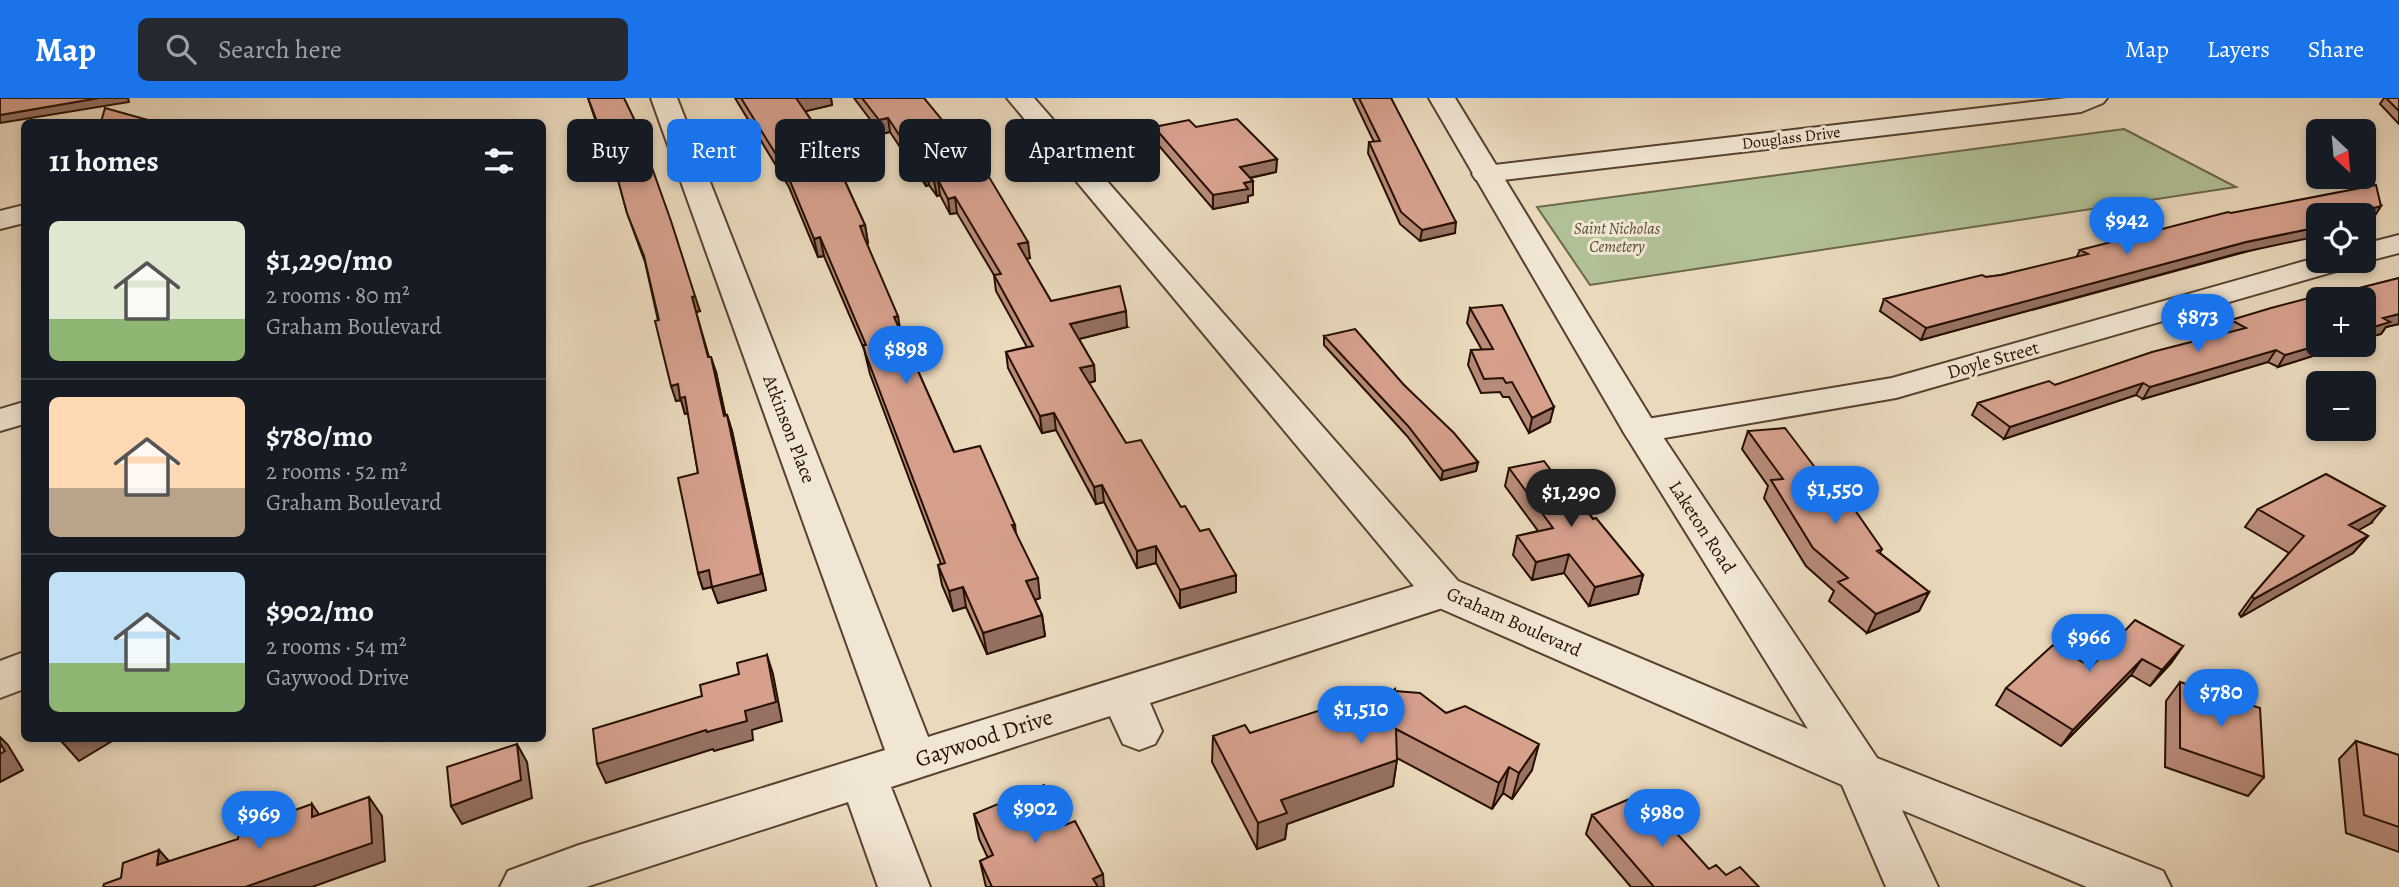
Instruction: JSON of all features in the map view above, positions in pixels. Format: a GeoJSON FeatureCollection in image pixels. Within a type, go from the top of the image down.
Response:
{"type":"FeatureCollection","features":[{"type":"Feature","properties":{"kind":"street","name":"Atkinson Place"},"geometry":{"type":"LineString","coordinates":[[664,98],[913,761]]}},
{"type":"Feature","properties":{"kind":"street","name":"Graham Boulevard"},"geometry":{"type":"LineString","coordinates":[[1020,98],[1443,592],[1860,772],[2145,887]]}},
{"type":"Feature","properties":{"kind":"street","name":"Laketon Road"},"geometry":{"type":"LineString","coordinates":[[1442,98],[1641,431],[1860,772],[1912,887]]}},
{"type":"Feature","properties":{"kind":"street","name":"Douglass Drive"},"geometry":{"type":"LineString","coordinates":[[1486,174],[2081,104],[2094,98]]}},
{"type":"Feature","properties":{"kind":"street"},"geometry":{"type":"LineString","coordinates":[[0,220],[21,215]]}},
{"type":"Feature","properties":{"kind":"street"},"geometry":{"type":"LineString","coordinates":[[2376,251],[2399,244]]}},
{"type":"Feature","properties":{"kind":"street","name":"Doyle Street"},"geometry":{"type":"LineString","coordinates":[[1641,431],[1896,388],[2306,270]]}},
{"type":"Feature","properties":{"kind":"street"},"geometry":{"type":"LineString","coordinates":[[0,420],[21,415]]}},
{"type":"Feature","properties":{"kind":"street","name":"Gaywood Drive"},"geometry":{"type":"LineString","coordinates":[[526,887],[579,867],[913,761],[1132,713],[1443,592]]}},
{"type":"Feature","properties":{"kind":"street"},"geometry":{"type":"LineString","coordinates":[[0,681],[21,670]]}},
{"type":"Feature","properties":{"kind":"street"},"geometry":{"type":"LineString","coordinates":[[863,776],[904,887]]}},
{"type":"Feature","properties":{"kind":"green space","name":"Saint Nicholas Cemetery"},"geometry":{"type":"Polygon","coordinates":[[[2124,129],[2236,187],[1590,285],[1537,207],[2124,129]]]}},
{"type":"Feature","properties":{"kind":"building"},"geometry":{"type":"Polygon","coordinates":[[[0,98],[99,98],[0,115],[0,98]]]}},
{"type":"Feature","properties":{"kind":"building"},"geometry":{"type":"Polygon","coordinates":[[[588,98],[624,98],[634,119],[596,119],[588,98]]]}},
{"type":"Feature","properties":{"kind":"building"},"geometry":{"type":"Polygon","coordinates":[[[741,98],[796,98],[810,119],[775,119],[775,153],[761,130],[761,119],[754,119],[741,98]]]}},
{"type":"Feature","properties":{"kind":"building"},"geometry":{"type":"Polygon","coordinates":[[[862,98],[924,98],[941,119],[899,119],[899,135],[888,118],[878,119],[862,98]]]}},
{"type":"Feature","properties":{"kind":"building"},"geometry":{"type":"Polygon","coordinates":[[[1359,98],[1391,98],[1456,222],[1422,230],[1401,212],[1369,142],[1380,141],[1359,98]]]}},
{"type":"Feature","properties":{"kind":"building"},"geometry":{"type":"Polygon","coordinates":[[[2386,98],[2399,98],[2399,111],[2386,98]]]}},
{"type":"Feature","properties":{"kind":"building"},"geometry":{"type":"Polygon","coordinates":[[[105,108],[144,119],[102,119],[105,108]]]}},
{"type":"Feature","properties":{"kind":"building"},"geometry":{"type":"Polygon","coordinates":[[[1237,119],[1277,159],[1240,167],[1253,181],[1244,183],[1248,189],[1213,195],[1160,134],[1160,126],[1189,120],[1196,127],[1237,119]]]}},
{"type":"Feature","properties":{"kind":"building"},"geometry":{"type":"Polygon","coordinates":[[[653,171],[695,296],[692,297],[708,357],[711,357],[724,416],[727,415],[761,574],[712,587],[709,570],[698,573],[678,478],[698,473],[685,397],[680,398],[678,384],[671,386],[655,321],[659,320],[644,256],[619,182],[653,182],[653,171]]]}},
{"type":"Feature","properties":{"kind":"building"},"geometry":{"type":"Polygon","coordinates":[[[991,180],[1028,242],[1018,244],[1051,301],[1120,286],[1126,311],[1070,324],[1094,365],[1080,368],[1126,443],[1141,440],[1181,507],[1185,506],[1200,531],[1209,529],[1236,575],[1180,590],[1156,546],[1137,551],[1102,485],[1094,487],[1054,413],[1040,416],[1006,352],[1033,346],[994,275],[1001,274],[955,197],[948,199],[939,182],[991,180]]]}},
{"type":"Feature","properties":{"kind":"building"},"geometry":{"type":"Polygon","coordinates":[[[790,182],[845,182],[865,225],[860,226],[864,237],[898,316],[894,317],[954,452],[980,446],[1015,525],[1012,525],[1038,578],[1026,581],[1042,615],[983,633],[963,587],[949,591],[938,565],[945,563],[866,355],[863,345],[866,345],[820,237],[814,239],[790,182]]]}},
{"type":"Feature","properties":{"kind":"building"},"geometry":{"type":"Polygon","coordinates":[[[2376,185],[2381,206],[2376,207],[2376,203],[2306,203],[2306,230],[2246,242],[1926,328],[1884,299],[1982,275],[2001,275],[2088,254],[2080,250],[2231,213],[2355,189],[2376,189],[2376,185]]]}},
{"type":"Feature","properties":{"kind":"building"},"geometry":{"type":"Polygon","coordinates":[[[2399,278],[2399,314],[2383,318],[2390,322],[2376,326],[2376,287],[2364,287],[2399,278]]]}},
{"type":"Feature","properties":{"kind":"building"},"geometry":{"type":"Polygon","coordinates":[[[2306,299],[2306,349],[2285,355],[2276,350],[2150,387],[2143,383],[2010,427],[1978,403],[2049,381],[2055,385],[2152,352],[2246,328],[2231,320],[2306,299]]]}},
{"type":"Feature","properties":{"kind":"building"},"geometry":{"type":"Polygon","coordinates":[[[1502,305],[1554,407],[1532,418],[1512,382],[1506,383],[1503,378],[1484,379],[1471,350],[1493,349],[1470,308],[1502,305]]]}},
{"type":"Feature","properties":{"kind":"building"},"geometry":{"type":"Polygon","coordinates":[[[1355,329],[1478,462],[1443,471],[1408,426],[1324,336],[1355,329]]]}},
{"type":"Feature","properties":{"kind":"building"},"geometry":{"type":"Polygon","coordinates":[[[1785,428],[1823,478],[1832,477],[1882,549],[1877,551],[1929,592],[1876,614],[1838,582],[1848,578],[1813,548],[1771,480],[1783,479],[1748,431],[1785,428]]]}},
{"type":"Feature","properties":{"kind":"building"},"geometry":{"type":"Polygon","coordinates":[[[1544,461],[1553,473],[1558,473],[1593,519],[1596,518],[1643,575],[1595,587],[1569,554],[1536,562],[1517,536],[1553,528],[1509,468],[1544,461]]]}},
{"type":"Feature","properties":{"kind":"building"},"geometry":{"type":"Polygon","coordinates":[[[2326,474],[2385,506],[2349,525],[2368,536],[2254,599],[2252,596],[2304,536],[2258,509],[2326,474]]]}},
{"type":"Feature","properties":{"kind":"building"},"geometry":{"type":"Polygon","coordinates":[[[2135,620],[2183,646],[2162,670],[2142,659],[2073,730],[2006,688],[2053,645],[2091,667],[2135,620]]]}},
{"type":"Feature","properties":{"kind":"building"},"geometry":{"type":"Polygon","coordinates":[[[767,655],[776,702],[745,711],[747,721],[707,732],[706,730],[597,764],[593,729],[702,696],[700,685],[739,674],[737,663],[767,655]]]}},
{"type":"Feature","properties":{"kind":"building"},"geometry":{"type":"Polygon","coordinates":[[[2180,682],[2260,708],[2264,777],[2180,748],[2180,682]]]}},
{"type":"Feature","properties":{"kind":"building"},"geometry":{"type":"Polygon","coordinates":[[[1395,689],[1420,693],[1446,713],[1465,706],[1539,744],[1519,773],[1509,767],[1499,783],[1396,729],[1397,760],[1281,800],[1287,813],[1258,823],[1213,736],[1245,725],[1250,733],[1361,697],[1373,704],[1395,689]]]}},
{"type":"Feature","properties":{"kind":"building"},"geometry":{"type":"Polygon","coordinates":[[[2356,741],[2399,755],[2399,827],[2364,815],[2356,741]]]}},
{"type":"Feature","properties":{"kind":"building"},"geometry":{"type":"Polygon","coordinates":[[[517,744],[521,780],[451,806],[447,767],[517,744]]]}},
{"type":"Feature","properties":{"kind":"building"},"geometry":{"type":"Polygon","coordinates":[[[1044,785],[1065,825],[1075,821],[1103,874],[1093,879],[1098,887],[992,887],[980,861],[993,855],[974,814],[1044,785]]]}},
{"type":"Feature","properties":{"kind":"building"},"geometry":{"type":"Polygon","coordinates":[[[1641,794],[1709,869],[1716,865],[1726,875],[1740,867],[1759,887],[1654,887],[1592,815],[1641,794]]]}},
{"type":"Feature","properties":{"kind":"building"},"geometry":{"type":"Polygon","coordinates":[[[369,797],[372,843],[245,887],[103,887],[104,884],[121,878],[123,863],[159,850],[157,865],[238,839],[239,830],[312,804],[312,817],[369,797]]]}}]}
